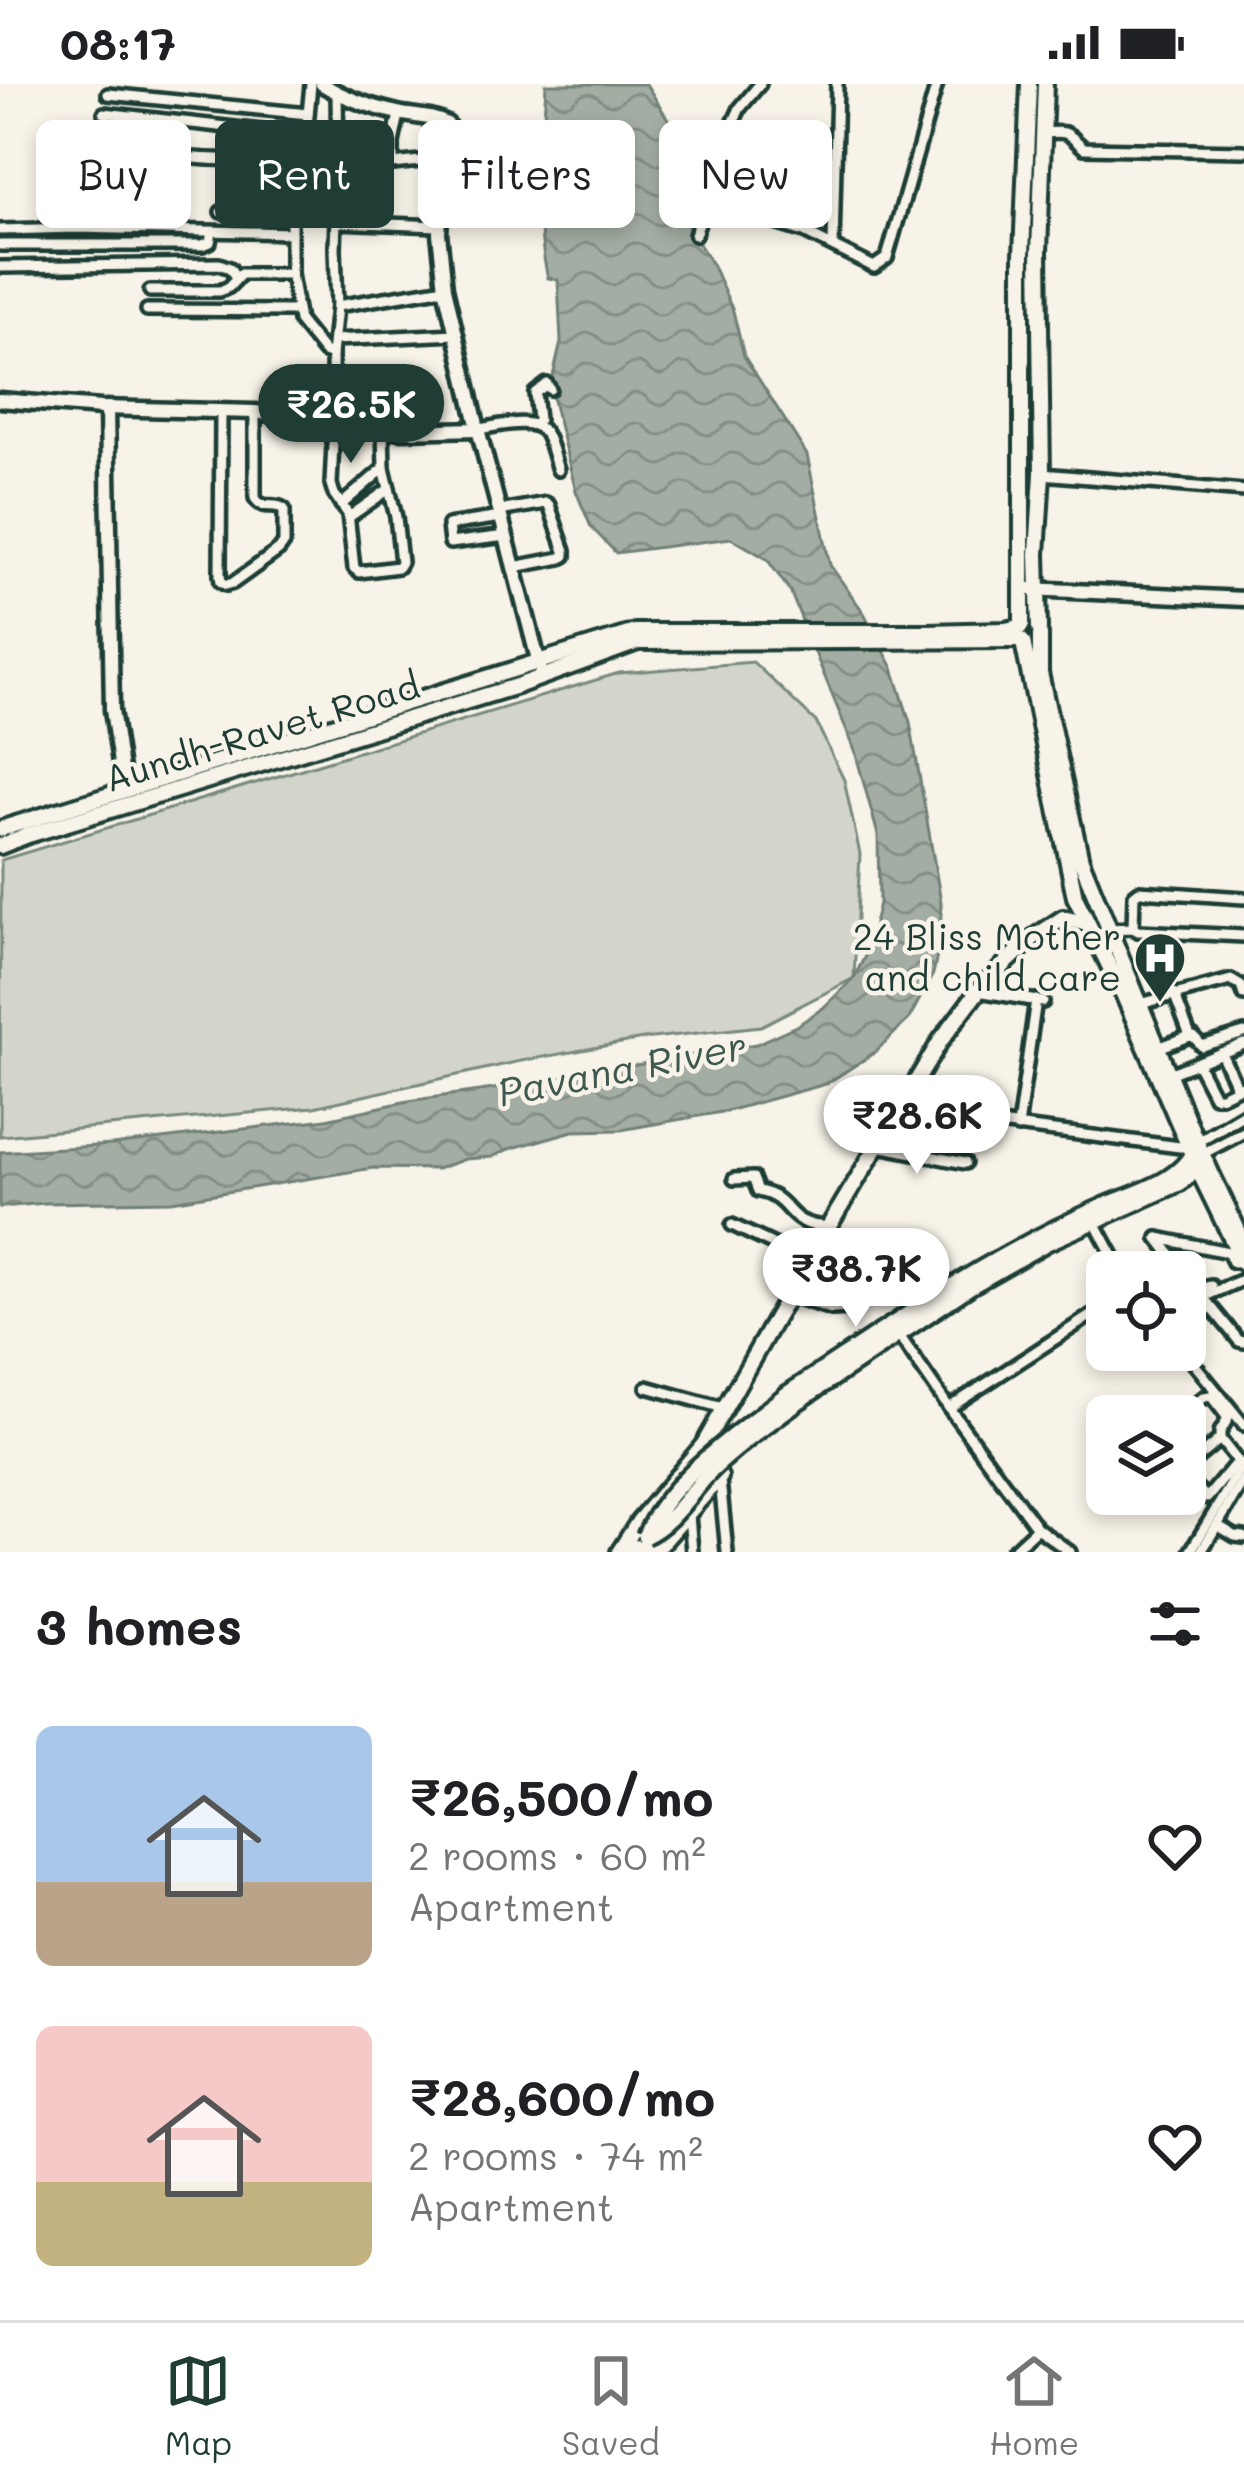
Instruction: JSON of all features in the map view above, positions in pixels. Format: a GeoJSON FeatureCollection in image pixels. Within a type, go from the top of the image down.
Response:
{"type":"FeatureCollection","features":[{"type":"Feature","properties":{"kind":"main road"},"geometry":{"type":"LineString","coordinates":[[1029,84],[1022,255],[1030,590],[1039,632],[1040,673],[1073,829],[1107,919],[1099,928]]}},
{"type":"Feature","properties":{"kind":"main road"},"geometry":{"type":"LineString","coordinates":[[1045,84],[1039,252],[1042,474],[1022,633],[1074,894],[1099,928],[1140,1004],[1195,1153],[1244,1243]]}},
{"type":"Feature","properties":{"kind":"main road"},"geometry":{"type":"LineString","coordinates":[[540,668],[620,642],[1022,633],[1033,643],[1039,632]]}},
{"type":"Feature","properties":{"kind":"main road","name":"Aundh-Ravet Road"},"geometry":{"type":"LineString","coordinates":[[0,829],[540,668]]}},
{"type":"Feature","properties":{"kind":"main road","name":"Aundh-Ravet Road"},"geometry":{"type":"LineString","coordinates":[[0,846],[517,686],[540,668]]}},
{"type":"Feature","properties":{"kind":"main road"},"geometry":{"type":"LineString","coordinates":[[631,1545],[671,1480],[704,1444],[941,1040],[978,991],[1074,894],[1076,884],[1090,881]]}},
{"type":"Feature","properties":{"kind":"main road"},"geometry":{"type":"LineString","coordinates":[[1034,938],[1063,918],[1099,928]]}},
{"type":"Feature","properties":{"kind":"main road"},"geometry":{"type":"LineString","coordinates":[[1099,928],[1244,1269]]}},
{"type":"Feature","properties":{"kind":"main road"},"geometry":{"type":"LineString","coordinates":[[631,1545],[691,1474],[734,1435],[1007,1251],[1180,1184],[1195,1153]]}},
{"type":"Feature","properties":{"kind":"main road"},"geometry":{"type":"LineString","coordinates":[[631,1545],[662,1548],[720,1477],[704,1444]]}},
{"type":"Feature","properties":{"kind":"street"},"geometry":{"type":"LineString","coordinates":[[307,120],[311,84]]}},
{"type":"Feature","properties":{"kind":"street"},"geometry":{"type":"LineString","coordinates":[[322,84],[359,103],[440,120]]}},
{"type":"Feature","properties":{"kind":"street"},"geometry":{"type":"LineString","coordinates":[[735,120],[760,84]]}},
{"type":"Feature","properties":{"kind":"street"},"geometry":{"type":"LineString","coordinates":[[833,246],[837,84]]}},
{"type":"Feature","properties":{"kind":"street"},"geometry":{"type":"LineString","coordinates":[[790,228],[869,266],[882,263],[937,84]]}},
{"type":"Feature","properties":{"kind":"street"},"geometry":{"type":"LineString","coordinates":[[337,93],[337,120]]}},
{"type":"Feature","properties":{"kind":"street"},"geometry":{"type":"LineString","coordinates":[[109,94],[308,114]]}},
{"type":"Feature","properties":{"kind":"street"},"geometry":{"type":"LineString","coordinates":[[104,112],[215,127]]}},
{"type":"Feature","properties":{"kind":"street"},"geometry":{"type":"LineString","coordinates":[[399,114],[393,164],[418,161]]}},
{"type":"Feature","properties":{"kind":"street"},"geometry":{"type":"LineString","coordinates":[[1043,133],[1067,133],[1084,148],[1244,151]]}},
{"type":"Feature","properties":{"kind":"street"},"geometry":{"type":"LineString","coordinates":[[291,228],[299,321],[324,352],[332,355]]}},
{"type":"Feature","properties":{"kind":"street"},"geometry":{"type":"LineString","coordinates":[[336,228],[331,484],[349,518],[356,571],[400,566],[396,517],[383,468],[383,429]]}},
{"type":"Feature","properties":{"kind":"street"},"geometry":{"type":"LineString","coordinates":[[439,228],[445,289],[540,668]]}},
{"type":"Feature","properties":{"kind":"street"},"geometry":{"type":"LineString","coordinates":[[695,235],[697,228]]}},
{"type":"Feature","properties":{"kind":"street"},"geometry":{"type":"LineString","coordinates":[[0,230],[291,233]]}},
{"type":"Feature","properties":{"kind":"street"},"geometry":{"type":"LineString","coordinates":[[0,245],[203,244],[210,242],[212,232]]}},
{"type":"Feature","properties":{"kind":"street"},"geometry":{"type":"LineString","coordinates":[[0,267],[219,264],[230,268],[236,278]]}},
{"type":"Feature","properties":{"kind":"street"},"geometry":{"type":"LineString","coordinates":[[149,291],[220,291],[244,274],[292,274]]}},
{"type":"Feature","properties":{"kind":"street"},"geometry":{"type":"LineString","coordinates":[[337,306],[445,289]]}},
{"type":"Feature","properties":{"kind":"street"},"geometry":{"type":"LineString","coordinates":[[147,310],[297,311]]}},
{"type":"Feature","properties":{"kind":"street"},"geometry":{"type":"LineString","coordinates":[[334,340],[456,334]]}},
{"type":"Feature","properties":{"kind":"street"},"geometry":{"type":"LineString","coordinates":[[536,426],[535,393],[547,384],[550,389]]}},
{"type":"Feature","properties":{"kind":"street"},"geometry":{"type":"LineString","coordinates":[[0,400],[255,412],[383,429],[523,424],[545,434],[558,470]]}},
{"type":"Feature","properties":{"kind":"street"},"geometry":{"type":"LineString","coordinates":[[107,408],[112,710],[124,789]]}},
{"type":"Feature","properties":{"kind":"street"},"geometry":{"type":"LineString","coordinates":[[220,410],[220,574],[226,585],[279,550],[286,533],[284,509],[255,498],[255,412]]}},
{"type":"Feature","properties":{"kind":"street"},"geometry":{"type":"LineString","coordinates":[[341,505],[383,468]]}},
{"type":"Feature","properties":{"kind":"street"},"geometry":{"type":"LineString","coordinates":[[1042,474],[1244,490]]}},
{"type":"Feature","properties":{"kind":"street"},"geometry":{"type":"LineString","coordinates":[[349,518],[389,489]]}},
{"type":"Feature","properties":{"kind":"street"},"geometry":{"type":"LineString","coordinates":[[506,536],[450,542],[448,526],[545,502],[565,556],[514,567]]}},
{"type":"Feature","properties":{"kind":"street"},"geometry":{"type":"LineString","coordinates":[[1030,590],[1244,599]]}},
{"type":"Feature","properties":{"kind":"street"},"geometry":{"type":"LineString","coordinates":[[1132,928],[1134,895],[1139,891],[1244,898]]}},
{"type":"Feature","properties":{"kind":"street"},"geometry":{"type":"LineString","coordinates":[[1099,928],[1244,936]]}},
{"type":"Feature","properties":{"kind":"street"},"geometry":{"type":"LineString","coordinates":[[1140,1004],[1231,980],[1241,986],[1244,995]]}},
{"type":"Feature","properties":{"kind":"street"},"geometry":{"type":"LineString","coordinates":[[978,991],[1040,1001],[1018,1126]]}},
{"type":"Feature","properties":{"kind":"street"},"geometry":{"type":"LineString","coordinates":[[1174,994],[1190,1036],[1202,1046],[1244,1033]]}},
{"type":"Feature","properties":{"kind":"street"},"geometry":{"type":"LineString","coordinates":[[1158,1048],[1190,1036]]}},
{"type":"Feature","properties":{"kind":"street"},"geometry":{"type":"LineString","coordinates":[[1169,1075],[1244,1044]]}},
{"type":"Feature","properties":{"kind":"street"},"geometry":{"type":"LineString","coordinates":[[1197,1063],[1214,1096],[1221,1096],[1241,1086],[1221,1053]]}},
{"type":"Feature","properties":{"kind":"street"},"geometry":{"type":"LineString","coordinates":[[1195,1153],[1244,1114]]}},
{"type":"Feature","properties":{"kind":"street"},"geometry":{"type":"LineString","coordinates":[[999,1124],[1195,1153],[1244,1132]]}},
{"type":"Feature","properties":{"kind":"street"},"geometry":{"type":"LineString","coordinates":[[878,1146],[965,1162]]}},
{"type":"Feature","properties":{"kind":"street"},"geometry":{"type":"LineString","coordinates":[[734,1179],[753,1178],[758,1190],[773,1193],[799,1221],[830,1227]]}},
{"type":"Feature","properties":{"kind":"street"},"geometry":{"type":"LineString","coordinates":[[1092,1217],[1111,1251]]}},
{"type":"Feature","properties":{"kind":"street"},"geometry":{"type":"LineString","coordinates":[[732,1226],[808,1261]]}},
{"type":"Feature","properties":{"kind":"street"},"geometry":{"type":"LineString","coordinates":[[1168,1251],[1158,1238],[1228,1252],[1244,1269]]}},
{"type":"Feature","properties":{"kind":"street"},"geometry":{"type":"LineString","coordinates":[[1206,1287],[1244,1269]]}},
{"type":"Feature","properties":{"kind":"street"},"geometry":{"type":"LineString","coordinates":[[1244,1269],[1202,1297],[1244,1342]]}},
{"type":"Feature","properties":{"kind":"street"},"geometry":{"type":"LineString","coordinates":[[788,1295],[831,1309],[851,1308],[858,1299],[799,1276]]}},
{"type":"Feature","properties":{"kind":"street"},"geometry":{"type":"LineString","coordinates":[[949,1408],[1086,1319]]}},
{"type":"Feature","properties":{"kind":"street"},"geometry":{"type":"LineString","coordinates":[[894,1329],[1037,1528],[1070,1552]]}},
{"type":"Feature","properties":{"kind":"street"},"geometry":{"type":"LineString","coordinates":[[1200,1371],[1244,1425]]}},
{"type":"Feature","properties":{"kind":"street"},"geometry":{"type":"LineString","coordinates":[[647,1387],[723,1408]]}},
{"type":"Feature","properties":{"kind":"street"},"geometry":{"type":"LineString","coordinates":[[1206,1396],[1228,1418],[1220,1439],[1241,1464]]}},
{"type":"Feature","properties":{"kind":"street"},"geometry":{"type":"LineString","coordinates":[[1206,1451],[1220,1439]]}},
{"type":"Feature","properties":{"kind":"street"},"geometry":{"type":"LineString","coordinates":[[1206,1497],[1241,1464]]}},
{"type":"Feature","properties":{"kind":"street"},"geometry":{"type":"LineString","coordinates":[[1201,1552],[1241,1464]]}},
{"type":"Feature","properties":{"kind":"street"},"geometry":{"type":"LineString","coordinates":[[720,1477],[727,1552]]}},
{"type":"Feature","properties":{"kind":"street"},"geometry":{"type":"LineString","coordinates":[[1190,1552],[1244,1480]]}},
{"type":"Feature","properties":{"kind":"street"},"geometry":{"type":"LineString","coordinates":[[689,1510],[692,1552]]}},
{"type":"Feature","properties":{"kind":"street"},"geometry":{"type":"LineString","coordinates":[[1213,1523],[1244,1537]]}},
{"type":"Feature","properties":{"kind":"street"},"geometry":{"type":"LineString","coordinates":[[1011,1552],[1037,1528]]}},
{"type":"Feature","properties":{"kind":"shaded area"},"geometry":{"type":"Polygon","coordinates":[[[753,662],[816,722],[844,780],[860,854],[854,978],[761,1026],[643,1039],[516,1062],[314,1107],[0,1136],[1,860],[619,673],[753,662]]]}},
{"type":"Feature","properties":{"kind":"water","name":"Pavana River"},"geometry":{"type":"Polygon","coordinates":[[[546,84],[646,84],[668,120],[659,120],[659,228],[689,228],[713,266],[733,311],[744,356],[807,455],[830,565],[864,613],[893,668],[910,722],[941,902],[941,938],[933,974],[909,1019],[874,1053],[826,1084],[727,1111],[621,1130],[573,1131],[437,1169],[373,1168],[172,1201],[0,1207],[0,1152],[112,1145],[326,1119],[408,1101],[756,1044],[798,1025],[854,978],[868,950],[879,903],[878,835],[855,751],[790,591],[767,559],[731,538],[616,553],[591,527],[576,491],[550,389],[561,342],[558,280],[548,278],[541,228],[635,228],[635,120],[544,120],[546,84]]]}},
{"type":"Feature","properties":{"kind":"place","name":"24 Bliss Mother and child care"},"geometry":{"type":"Point","coordinates":[1160,1004]}}]}
